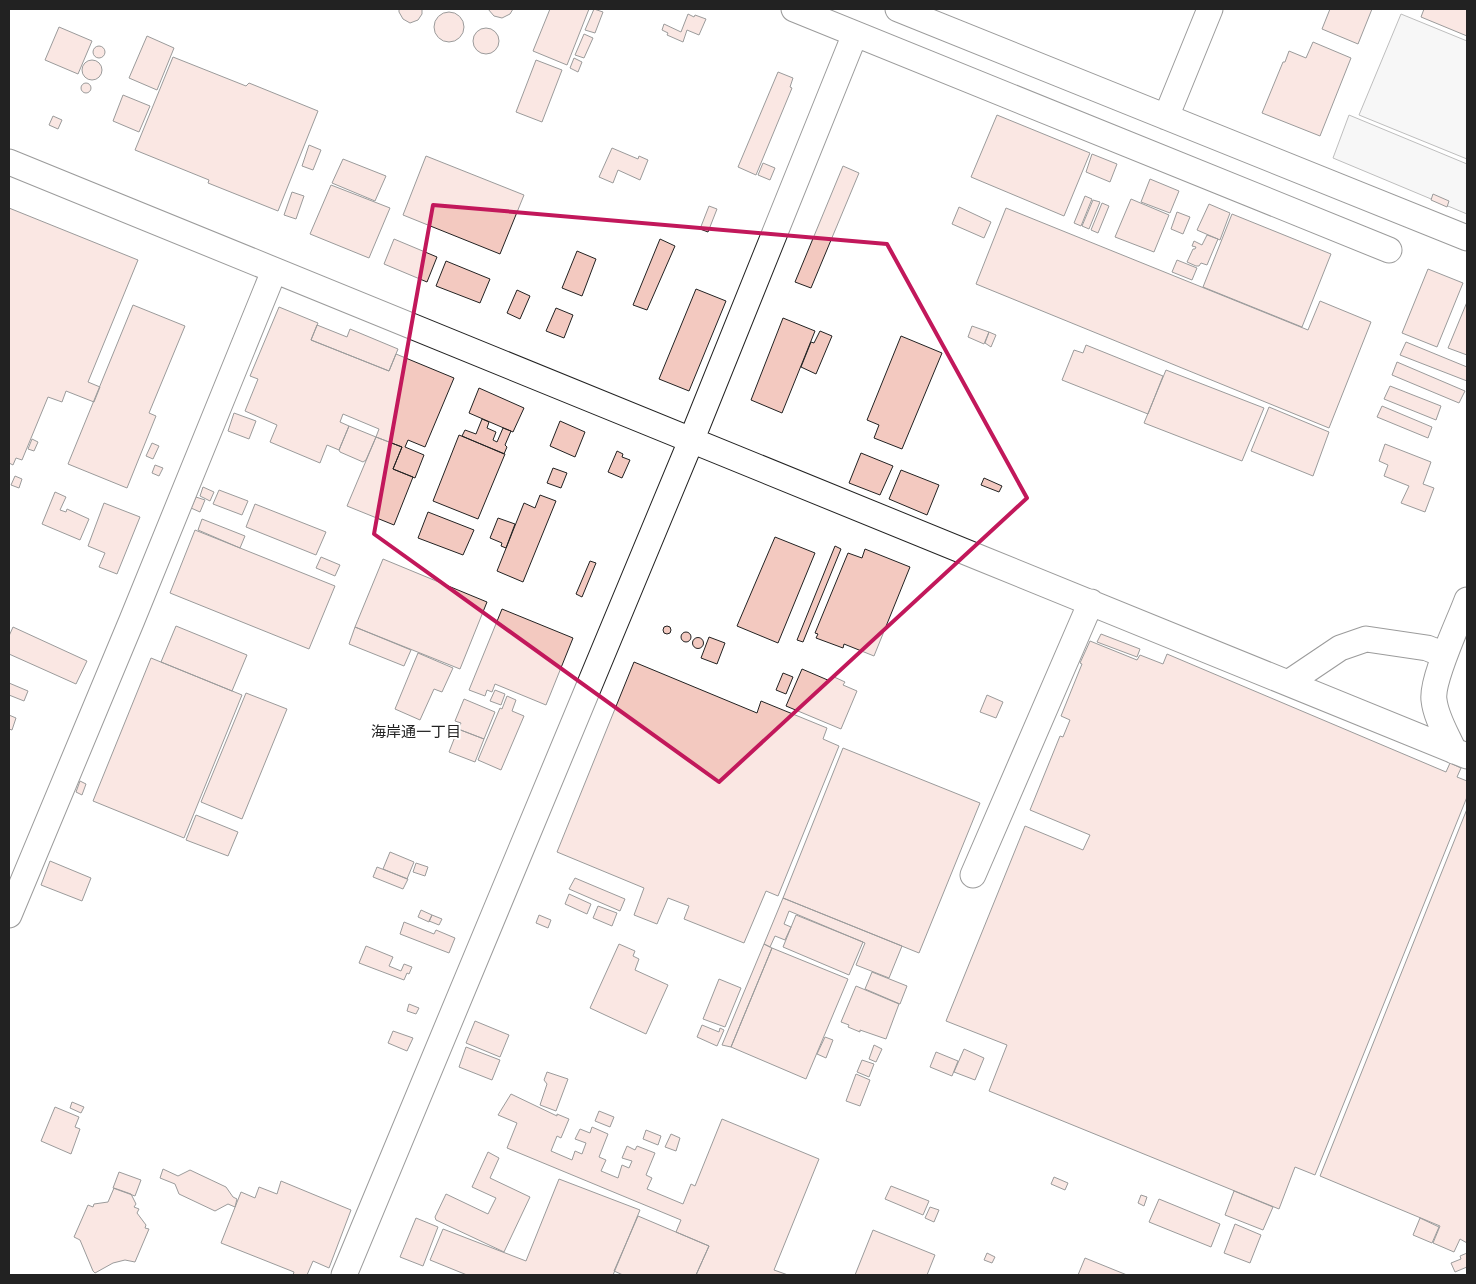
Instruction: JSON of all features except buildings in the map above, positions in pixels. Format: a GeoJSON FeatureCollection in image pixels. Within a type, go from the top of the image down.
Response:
{"type":"FeatureCollection","features":[{"type":"Feature","properties":{"kind":"street"},"geometry":{"type":"LineString","coordinates":[[794,9],[1390,250]]}},
{"type":"Feature","properties":{"kind":"street"},"geometry":{"type":"LineString","coordinates":[[898,9],[1467,238]]}},
{"type":"Feature","properties":{"kind":"street"},"geometry":{"type":"LineString","coordinates":[[1166,117],[1210,9]]}},
{"type":"Feature","properties":{"kind":"street"},"geometry":{"type":"LineString","coordinates":[[344,1275],[692,441],[855,34]]}},
{"type":"Feature","properties":{"kind":"street"},"geometry":{"type":"LineString","coordinates":[[9,162],[1461,754]]}},
{"type":"Feature","properties":{"kind":"street"},"geometry":{"type":"LineString","coordinates":[[9,916],[274,270]]}},
{"type":"Feature","properties":{"kind":"street"},"geometry":{"type":"LineString","coordinates":[[1461,754],[1439,719],[1434,699],[1445,655],[1467,600]]}},
{"type":"Feature","properties":{"kind":"street"},"geometry":{"type":"LineString","coordinates":[[973,875],[1091,602]]}},
{"type":"Feature","properties":{"kind":"street"},"geometry":{"type":"LineString","coordinates":[[1288,683],[1340,648],[1366,639],[1427,648],[1445,655]]}},
{"type":"Feature","properties":{"kind":"highlighted area"},"geometry":{"type":"Polygon","coordinates":[[[433,205],[887,244],[1027,498],[719,782],[374,534],[433,205]]]}},
{"type":"Feature","properties":{"kind":"shaded area"},"geometry":{"type":"Polygon","coordinates":[[[1401,14],[1467,41],[1467,159],[1359,115],[1401,14]]]}},
{"type":"Feature","properties":{"kind":"shaded area"},"geometry":{"type":"Polygon","coordinates":[[[1349,115],[1467,164],[1467,214],[1333,158],[1349,115]]]}},
{"type":"Feature","properties":{"kind":"district","name":"海岸通一丁目"},"geometry":{"type":"Point","coordinates":[416,731]}}]}
